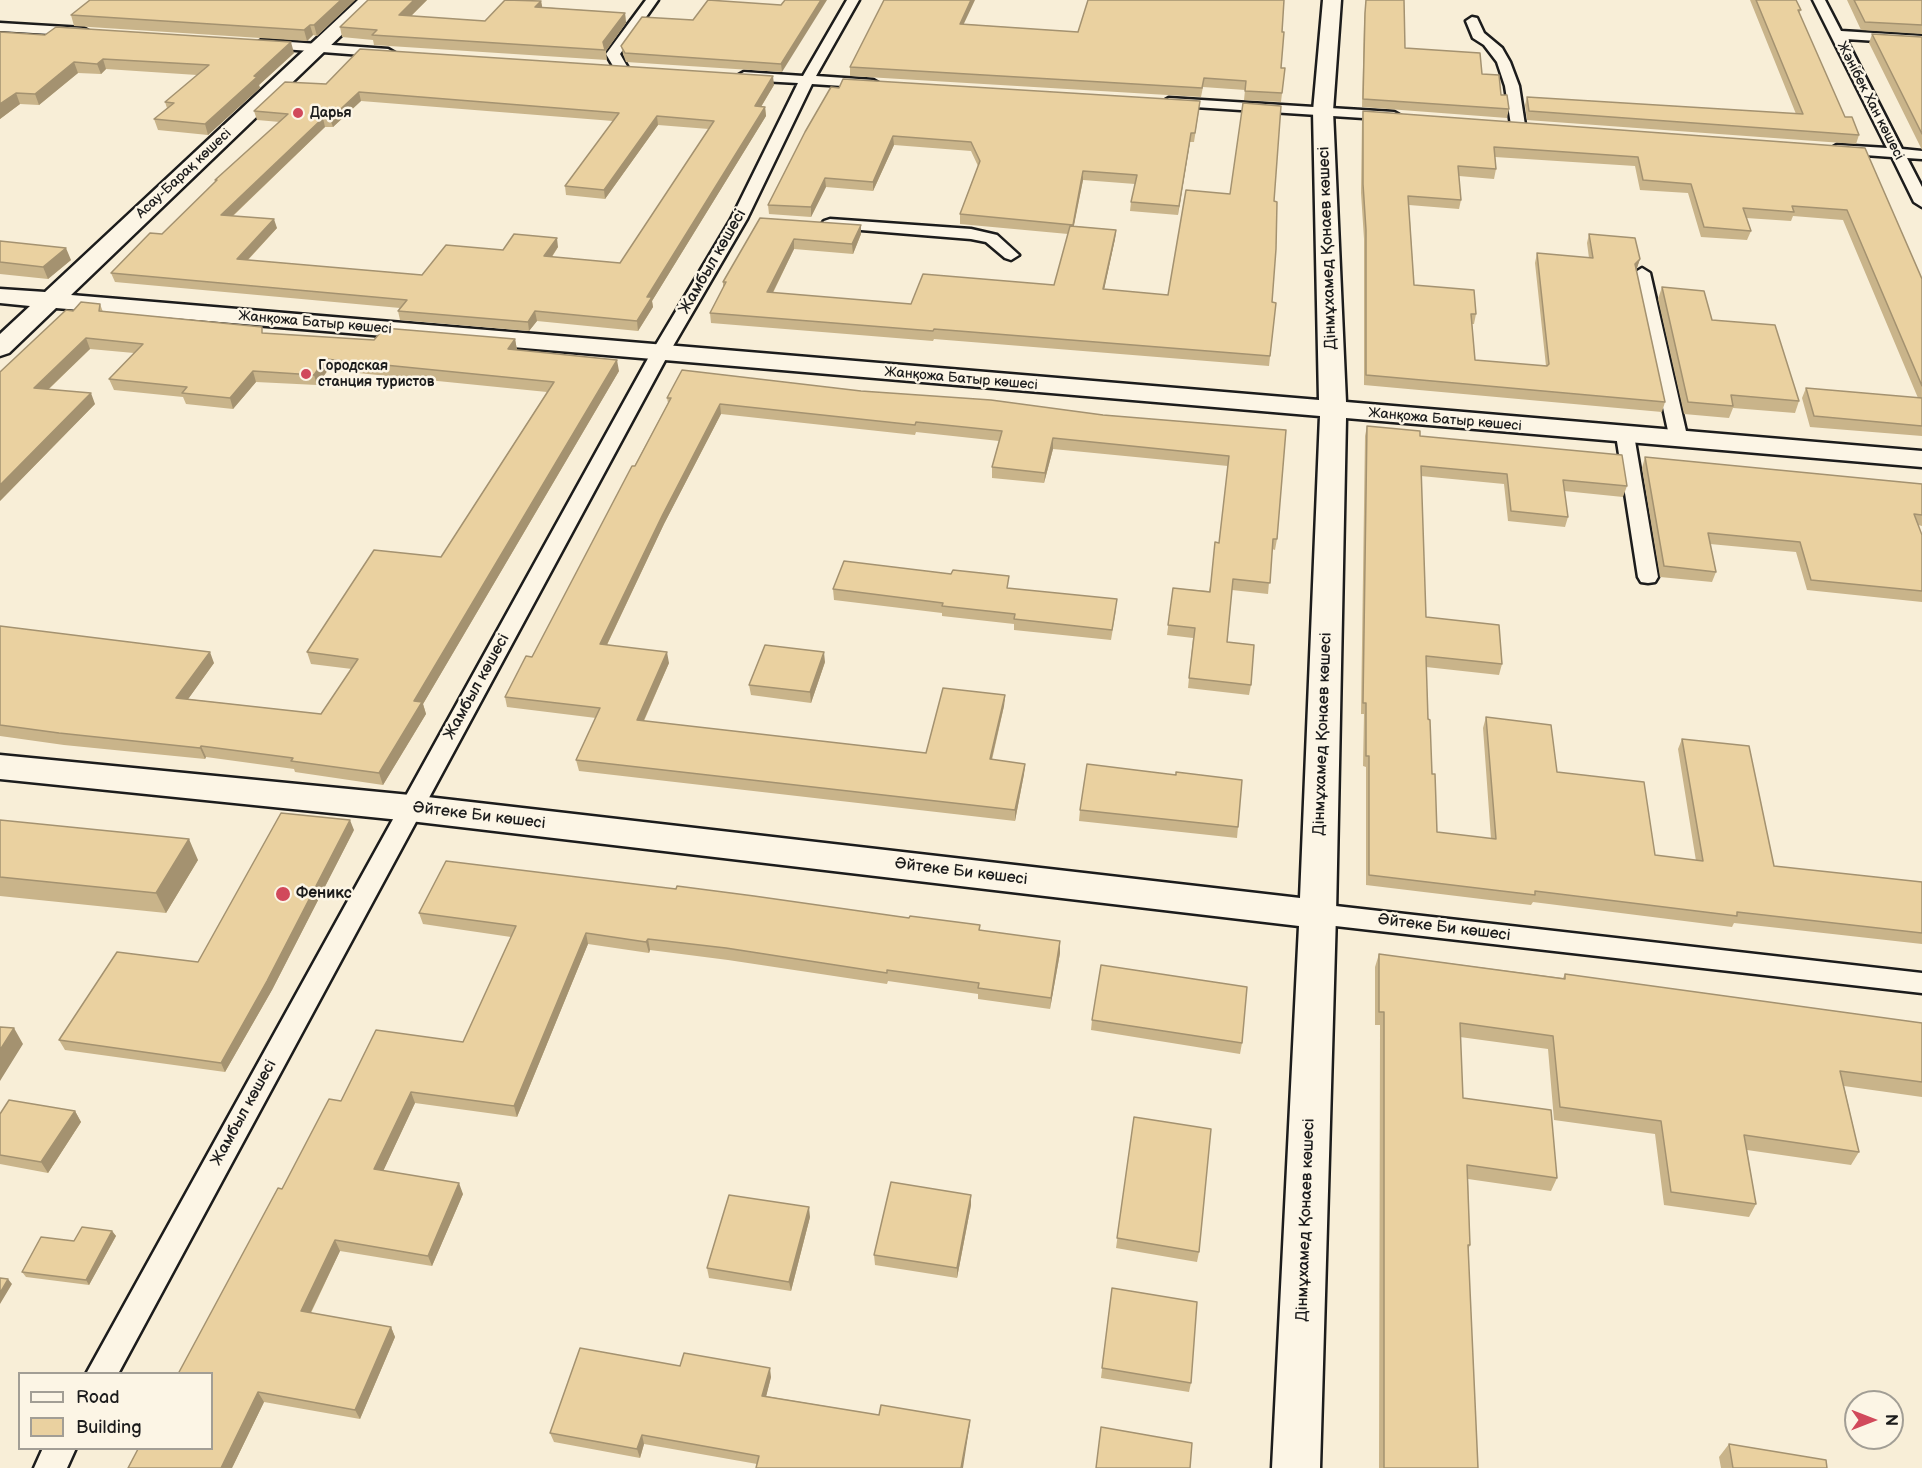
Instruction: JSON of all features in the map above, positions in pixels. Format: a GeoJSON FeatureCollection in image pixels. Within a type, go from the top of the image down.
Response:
{"type":"FeatureCollection","features":[{"type":"Feature","properties":{"kind":"street","name":"Асау-Барақ көшесі"},"geometry":{"type":"LineString","coordinates":[[0,348],[369,0]]}},
{"type":"Feature","properties":{"kind":"street"},"geometry":{"type":"LineString","coordinates":[[598,66],[627,68],[613,57],[613,54],[652,0]]}},
{"type":"Feature","properties":{"kind":"street","name":"Жамбыл көшесі"},"geometry":{"type":"LineString","coordinates":[[102,1372],[660,353],[745,220],[807,80],[853,0]]}},
{"type":"Feature","properties":{"kind":"street","name":"Дінмұхамед Қонаев көшесі"},"geometry":{"type":"LineString","coordinates":[[1296,1468],[1318,914],[1333,411],[1323,111],[1332,0]]}},
{"type":"Feature","properties":{"kind":"street","name":"Жәнібек Хан көшесі"},"geometry":{"type":"LineString","coordinates":[[1819,0],[1922,202]]}},
{"type":"Feature","properties":{"kind":"street"},"geometry":{"type":"LineString","coordinates":[[1472,21],[1478,35],[1492,42],[1513,82],[1518,125]]}},
{"type":"Feature","properties":{"kind":"street"},"geometry":{"type":"LineString","coordinates":[[0,27],[94,33]]}},
{"type":"Feature","properties":{"kind":"street"},"geometry":{"type":"LineString","coordinates":[[1837,36],[1922,40]]}},
{"type":"Feature","properties":{"kind":"street"},"geometry":{"type":"LineString","coordinates":[[251,44],[400,53]]}},
{"type":"Feature","properties":{"kind":"street"},"geometry":{"type":"LineString","coordinates":[[726,75],[891,86]]}},
{"type":"Feature","properties":{"kind":"street"},"geometry":{"type":"LineString","coordinates":[[1154,101],[1404,117]]}},
{"type":"Feature","properties":{"kind":"street"},"geometry":{"type":"LineString","coordinates":[[1826,148],[1922,155]]}},
{"type":"Feature","properties":{"kind":"street"},"geometry":{"type":"LineString","coordinates":[[810,223],[971,234],[991,238],[1011,255]]}},
{"type":"Feature","properties":{"kind":"street"},"geometry":{"type":"LineString","coordinates":[[1642,273],[1679,440]]}},
{"type":"Feature","properties":{"kind":"street","name":"Жанқожа Батыр көшесі"},"geometry":{"type":"LineString","coordinates":[[0,296],[1333,411],[1922,459]]}},
{"type":"Feature","properties":{"kind":"street"},"geometry":{"type":"LineString","coordinates":[[1625,435],[1648,577]]}},
{"type":"Feature","properties":{"kind":"street","name":"Әйтеке Би көшесі"},"geometry":{"type":"LineString","coordinates":[[0,767],[410,808],[1922,983]]}},
{"type":"Feature","properties":{"kind":"street"},"geometry":{"type":"LineString","coordinates":[[50,1468],[59,1450]]}},
{"type":"Feature","properties":{"kind":"building"},"geometry":{"type":"Polygon","coordinates":[[[90,0],[341,0],[314,25],[304,30],[71,15],[90,0]]]}},
{"type":"Feature","properties":{"kind":"building"},"geometry":{"type":"Polygon","coordinates":[[[368,0],[414,0],[399,15],[485,21],[505,0],[541,1],[535,7],[625,13],[603,42],[605,50],[372,35],[377,30],[340,27],[368,0]]]}},
{"type":"Feature","properties":{"kind":"building"},"geometry":{"type":"Polygon","coordinates":[[[708,0],[781,5],[785,0],[821,0],[781,64],[625,53],[621,46],[642,17],[693,20],[708,0]]]}},
{"type":"Feature","properties":{"kind":"building"},"geometry":{"type":"Polygon","coordinates":[[[884,0],[971,0],[960,24],[1078,32],[1088,0],[1284,0],[1281,68],[1285,68],[1282,93],[1245,91],[1246,81],[1204,78],[1202,88],[850,67],[884,0]]]}},
{"type":"Feature","properties":{"kind":"building"},"geometry":{"type":"Polygon","coordinates":[[[1366,0],[1404,0],[1405,48],[1480,53],[1482,74],[1499,75],[1501,95],[1507,95],[1509,109],[1363,99],[1366,0]]]}},
{"type":"Feature","properties":{"kind":"building"},"geometry":{"type":"Polygon","coordinates":[[[1756,0],[1796,0],[1801,10],[1798,10],[1845,117],[1852,117],[1859,135],[1529,111],[1527,97],[1803,114],[1756,0]]]}},
{"type":"Feature","properties":{"kind":"building"},"geometry":{"type":"Polygon","coordinates":[[[1854,0],[1922,0],[1922,25],[1865,22],[1854,0]]]}},
{"type":"Feature","properties":{"kind":"building"},"geometry":{"type":"Polygon","coordinates":[[[56,27],[291,42],[254,76],[257,77],[205,124],[154,119],[174,103],[165,102],[209,65],[103,59],[97,64],[74,62],[35,94],[16,93],[0,104],[0,32],[45,35],[56,27]]]}},
{"type":"Feature","properties":{"kind":"building"},"geometry":{"type":"Polygon","coordinates":[[[1872,34],[1922,37],[1922,134],[1872,34]]]}},
{"type":"Feature","properties":{"kind":"building"},"geometry":{"type":"Polygon","coordinates":[[[360,49],[773,76],[755,106],[765,107],[647,297],[652,297],[637,321],[535,311],[528,322],[398,311],[407,300],[111,273],[150,233],[162,234],[217,180],[215,180],[288,114],[254,111],[285,82],[326,84],[360,49]],[[359,92],[330,119],[323,118],[221,215],[274,219],[237,259],[422,275],[446,245],[503,250],[514,234],[557,238],[544,256],[620,263],[714,121],[657,116],[604,190],[565,186],[619,113],[359,92]]]}},
{"type":"Feature","properties":{"kind":"building"},"geometry":{"type":"Polygon","coordinates":[[[843,79],[1200,101],[1195,133],[1191,133],[1179,206],[1131,202],[1137,175],[1083,171],[1073,225],[960,214],[980,161],[971,142],[893,136],[873,182],[825,178],[811,207],[768,205],[831,87],[839,88],[843,79]]]}},
{"type":"Feature","properties":{"kind":"building"},"geometry":{"type":"Polygon","coordinates":[[[1243,103],[1281,106],[1274,201],[1277,202],[1272,302],[1276,303],[1270,356],[710,313],[726,282],[723,282],[760,218],[861,225],[852,244],[794,239],[767,292],[911,304],[923,274],[1054,285],[1070,226],[1116,230],[1103,289],[1168,295],[1186,190],[1230,194],[1243,103]]]}},
{"type":"Feature","properties":{"kind":"building"},"geometry":{"type":"Polygon","coordinates":[[[1363,111],[1865,148],[1922,279],[1922,386],[1847,210],[1792,206],[1794,212],[1743,208],[1751,231],[1704,227],[1691,184],[1643,180],[1638,157],[1494,147],[1496,169],[1458,166],[1461,200],[1408,196],[1414,285],[1474,290],[1476,314],[1471,314],[1475,360],[1547,366],[1549,364],[1537,253],[1593,258],[1589,234],[1635,238],[1640,259],[1635,264],[1665,402],[1366,375],[1363,111]]]}},
{"type":"Feature","properties":{"kind":"building"},"geometry":{"type":"Polygon","coordinates":[[[0,241],[66,248],[43,267],[0,262],[0,241]]]}},
{"type":"Feature","properties":{"kind":"building"},"geometry":{"type":"Polygon","coordinates":[[[1662,287],[1704,291],[1712,320],[1775,325],[1799,401],[1731,395],[1733,406],[1688,402],[1662,287]]]}},
{"type":"Feature","properties":{"kind":"building"},"geometry":{"type":"Polygon","coordinates":[[[81,302],[100,304],[99,311],[262,327],[262,333],[374,340],[384,328],[515,339],[508,349],[617,360],[414,701],[422,702],[379,773],[291,761],[293,758],[201,746],[200,748],[0,725],[0,626],[210,652],[176,698],[321,714],[358,659],[307,652],[374,550],[441,557],[554,382],[325,359],[314,375],[253,371],[230,398],[182,393],[187,387],[109,379],[143,344],[86,338],[34,388],[91,393],[0,485],[0,372],[66,310],[73,311],[81,302]]]}},
{"type":"Feature","properties":{"kind":"building"},"geometry":{"type":"Polygon","coordinates":[[[682,370],[861,391],[991,400],[1103,415],[1286,430],[1277,539],[1273,539],[1270,583],[1233,579],[1227,642],[1254,645],[1251,685],[1189,678],[1195,628],[1168,625],[1173,588],[1210,592],[1215,542],[1219,543],[1229,456],[1053,438],[1045,473],[992,467],[1002,431],[916,422],[915,425],[720,404],[600,644],[667,652],[637,720],[926,753],[943,688],[1005,695],[990,759],[1025,764],[1015,810],[576,760],[600,708],[505,697],[526,656],[532,657],[632,466],[635,466],[671,398],[667,398],[682,370]]]}},
{"type":"Feature","properties":{"kind":"building"},"geometry":{"type":"Polygon","coordinates":[[[1806,388],[1922,398],[1922,426],[1814,416],[1806,388]]]}},
{"type":"Feature","properties":{"kind":"building"},"geometry":{"type":"Polygon","coordinates":[[[1367,426],[1420,431],[1420,436],[1622,455],[1627,486],[1563,480],[1568,517],[1511,511],[1507,474],[1421,466],[1426,617],[1499,625],[1502,664],[1426,656],[1428,719],[1430,720],[1432,774],[1435,774],[1437,832],[1496,839],[1486,717],[1551,725],[1557,772],[1644,782],[1655,855],[1703,861],[1682,739],[1749,746],[1774,866],[1922,882],[1922,933],[1737,912],[1737,916],[1535,891],[1535,895],[1369,875],[1369,756],[1366,756],[1366,703],[1363,703],[1367,426]]]}},
{"type":"Feature","properties":{"kind":"building"},"geometry":{"type":"Polygon","coordinates":[[[1645,457],[1922,484],[1922,515],[1914,514],[1922,535],[1922,591],[1811,580],[1800,542],[1708,533],[1716,572],[1664,566],[1645,457]]]}},
{"type":"Feature","properties":{"kind":"building"},"geometry":{"type":"Polygon","coordinates":[[[844,561],[951,574],[953,570],[1009,576],[1007,588],[1117,599],[1112,630],[1014,619],[1015,614],[942,606],[943,603],[833,589],[844,561]]]}},
{"type":"Feature","properties":{"kind":"building"},"geometry":{"type":"Polygon","coordinates":[[[765,645],[824,652],[810,692],[749,685],[765,645]]]}},
{"type":"Feature","properties":{"kind":"building"},"geometry":{"type":"Polygon","coordinates":[[[1087,764],[1176,775],[1176,772],[1242,780],[1238,827],[1080,810],[1087,764]]]}},
{"type":"Feature","properties":{"kind":"building"},"geometry":{"type":"Polygon","coordinates":[[[281,813],[350,820],[267,981],[221,1063],[59,1040],[117,952],[198,962],[281,813]]]}},
{"type":"Feature","properties":{"kind":"building"},"geometry":{"type":"Polygon","coordinates":[[[0,820],[189,839],[156,893],[0,877],[0,820]]]}},
{"type":"Feature","properties":{"kind":"building"},"geometry":{"type":"Polygon","coordinates":[[[446,861],[676,889],[677,886],[909,918],[910,916],[980,925],[979,930],[1060,941],[1051,998],[978,988],[979,983],[887,970],[887,973],[726,948],[648,939],[646,942],[586,933],[514,1106],[411,1092],[374,1169],[459,1183],[428,1256],[335,1240],[301,1311],[391,1327],[355,1410],[258,1392],[221,1468],[128,1468],[137,1450],[213,1450],[213,1372],[179,1372],[278,1188],[282,1189],[329,1099],[341,1101],[376,1030],[463,1042],[516,926],[419,913],[446,861]]]}},
{"type":"Feature","properties":{"kind":"building"},"geometry":{"type":"Polygon","coordinates":[[[1379,954],[1565,979],[1565,974],[1922,1023],[1922,1082],[1840,1071],[1859,1152],[1744,1135],[1756,1204],[1671,1192],[1661,1121],[1560,1107],[1553,1036],[1460,1023],[1463,1098],[1551,1110],[1557,1178],[1467,1165],[1470,1245],[1468,1245],[1478,1468],[1384,1468],[1384,1012],[1379,1012],[1379,954]]]}},
{"type":"Feature","properties":{"kind":"building"},"geometry":{"type":"Polygon","coordinates":[[[1101,965],[1247,987],[1242,1043],[1092,1020],[1101,965]]]}},
{"type":"Feature","properties":{"kind":"building"},"geometry":{"type":"Polygon","coordinates":[[[0,1027],[14,1028],[0,1050],[0,1027]]]}},
{"type":"Feature","properties":{"kind":"building"},"geometry":{"type":"Polygon","coordinates":[[[9,1100],[75,1111],[41,1162],[0,1155],[0,1114],[9,1100]]]}},
{"type":"Feature","properties":{"kind":"building"},"geometry":{"type":"Polygon","coordinates":[[[1134,1117],[1211,1129],[1199,1252],[1117,1238],[1134,1117]]]}},
{"type":"Feature","properties":{"kind":"building"},"geometry":{"type":"Polygon","coordinates":[[[891,1182],[971,1195],[957,1268],[874,1255],[891,1182]]]}},
{"type":"Feature","properties":{"kind":"building"},"geometry":{"type":"Polygon","coordinates":[[[729,1195],[809,1207],[789,1282],[707,1268],[729,1195]]]}},
{"type":"Feature","properties":{"kind":"building"},"geometry":{"type":"Polygon","coordinates":[[[82,1227],[112,1231],[86,1280],[22,1272],[41,1237],[74,1241],[82,1227]]]}},
{"type":"Feature","properties":{"kind":"building"},"geometry":{"type":"Polygon","coordinates":[[[0,1278],[8,1279],[0,1293],[0,1278]]]}},
{"type":"Feature","properties":{"kind":"building"},"geometry":{"type":"Polygon","coordinates":[[[1112,1288],[1197,1302],[1191,1383],[1102,1368],[1112,1288]]]}},
{"type":"Feature","properties":{"kind":"building"},"geometry":{"type":"Polygon","coordinates":[[[580,1348],[680,1366],[684,1353],[770,1368],[762,1396],[879,1415],[881,1405],[970,1420],[961,1468],[756,1468],[759,1456],[642,1435],[637,1449],[550,1433],[580,1348]]]}},
{"type":"Feature","properties":{"kind":"building"},"geometry":{"type":"Polygon","coordinates":[[[1101,1427],[1192,1443],[1190,1468],[1096,1468],[1101,1427]]]}},
{"type":"Feature","properties":{"kind":"building"},"geometry":{"type":"Polygon","coordinates":[[[1729,1444],[1826,1460],[1827,1468],[1733,1468],[1729,1444]]]}},
{"type":"Feature","properties":{"kind":"place","name":"Дарья"},"geometry":{"type":"Point","coordinates":[298,113]}},
{"type":"Feature","properties":{"kind":"place","name":"Городская станция туристов"},"geometry":{"type":"Point","coordinates":[306,374]}},
{"type":"Feature","properties":{"kind":"place","name":"Феникс"},"geometry":{"type":"Point","coordinates":[283,894]}}]}
